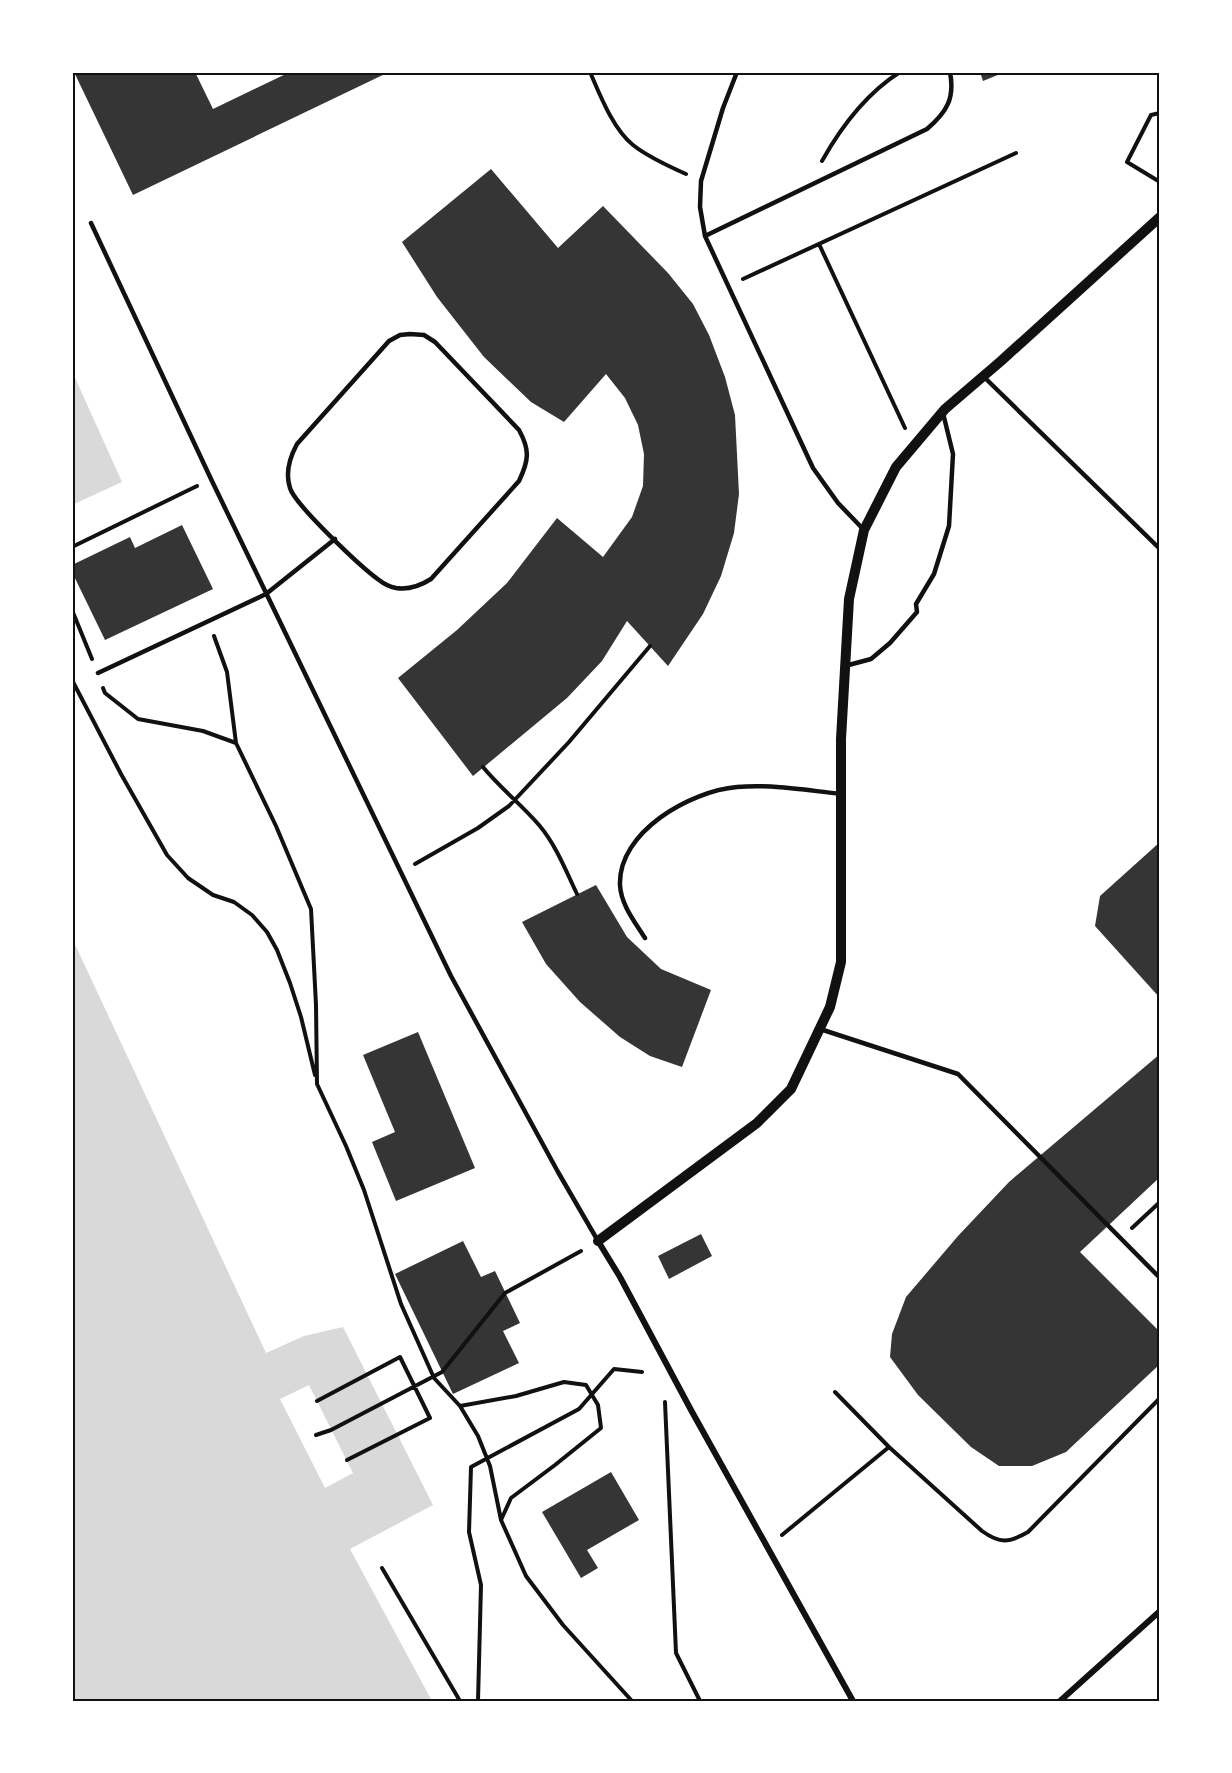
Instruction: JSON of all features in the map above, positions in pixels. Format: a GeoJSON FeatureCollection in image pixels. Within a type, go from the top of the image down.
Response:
{"type":"FeatureCollection","features":[{"type":"Feature","properties":{"kind":"street"},"geometry":{"type":"LineString","coordinates":[[853,1701],[598,1241],[757,1123],[790,1089],[831,1006],[841,962],[841,739],[849,599],[864,530],[896,467],[945,409],[1160,217]]}},
{"type":"Feature","properties":{"kind":"street"},"geometry":{"type":"LineString","coordinates":[[1060,1701],[1160,1611]]}},
{"type":"Feature","properties":{"kind":"lane"},"geometry":{"type":"LineString","coordinates":[[737,72],[723,108],[701,180],[700,207],[705,236],[813,468],[838,503],[864,530]]}},
{"type":"Feature","properties":{"kind":"lane"},"geometry":{"type":"LineString","coordinates":[[705,236],[927,129],[941,117],[949,103],[952,82],[950,72]]}},
{"type":"Feature","properties":{"kind":"lane"},"geometry":{"type":"LineString","coordinates":[[91,223],[211,479],[451,976],[598,1241]]}},
{"type":"Feature","properties":{"kind":"lane"},"geometry":{"type":"LineString","coordinates":[[400,335],[424,335],[435,342],[519,430],[528,456],[525,469],[519,481],[431,579],[419,586],[394,588],[380,581],[335,539],[294,499],[289,487],[288,472],[291,457],[297,444],[389,341],[400,335]]}},
{"type":"Feature","properties":{"kind":"lane"},"geometry":{"type":"LineString","coordinates":[[983,376],[1160,549]]}},
{"type":"Feature","properties":{"kind":"lane"},"geometry":{"type":"LineString","coordinates":[[845,666],[871,659],[890,642],[917,612],[916,604],[934,574],[950,516],[953,454],[943,412]]}},
{"type":"Feature","properties":{"kind":"lane"},"geometry":{"type":"LineString","coordinates":[[98,674],[266,594],[335,539]]}},
{"type":"Feature","properties":{"kind":"lane"},"geometry":{"type":"LineString","coordinates":[[645,938],[627,909],[621,885],[624,860],[638,836],[661,817],[703,795],[734,787],[765,786],[841,794]]}},
{"type":"Feature","properties":{"kind":"lane"},"geometry":{"type":"LineString","coordinates":[[820,1029],[958,1074],[1160,1278]]}},
{"type":"Feature","properties":{"kind":"path"},"geometry":{"type":"LineString","coordinates":[[590,72],[611,117],[632,144],[660,162],[701,180]]}},
{"type":"Feature","properties":{"kind":"path"},"geometry":{"type":"LineString","coordinates":[[807,186],[829,148],[854,115],[878,88],[900,72]]}},
{"type":"Feature","properties":{"kind":"path"},"geometry":{"type":"LineString","coordinates":[[1160,113],[1150,115],[1127,162],[1160,182]]}},
{"type":"Feature","properties":{"kind":"path"},"geometry":{"type":"LineString","coordinates":[[729,285],[1016,153]]}},
{"type":"Feature","properties":{"kind":"path"},"geometry":{"type":"LineString","coordinates":[[819,244],[913,447]]}},
{"type":"Feature","properties":{"kind":"path"},"geometry":{"type":"LineString","coordinates":[[72,547],[211,479]]}},
{"type":"Feature","properties":{"kind":"path"},"geometry":{"type":"LineString","coordinates":[[72,610],[105,693],[138,719],[203,731],[236,743]]}},
{"type":"Feature","properties":{"kind":"path"},"geometry":{"type":"LineString","coordinates":[[209,621],[227,672],[236,743],[276,826],[311,909],[317,1084]]}},
{"type":"Feature","properties":{"kind":"path"},"geometry":{"type":"LineString","coordinates":[[400,872],[478,828],[509,806],[569,742],[650,646]]}},
{"type":"Feature","properties":{"kind":"path"},"geometry":{"type":"LineString","coordinates":[[72,680],[167,855],[188,878],[213,895],[234,902],[252,915],[267,932],[277,950],[290,983],[317,1084],[364,1190],[405,1315],[434,1378],[460,1407],[478,1436],[490,1466],[501,1520],[526,1576],[563,1625],[632,1701]]}},
{"type":"Feature","properties":{"kind":"path"},"geometry":{"type":"LineString","coordinates":[[483,767],[494,781],[539,825],[560,857],[577,894]]}},
{"type":"Feature","properties":{"kind":"path"},"geometry":{"type":"LineString","coordinates":[[1121,1239],[1160,1202]]}},
{"type":"Feature","properties":{"kind":"path"},"geometry":{"type":"LineString","coordinates":[[316,1435],[331,1430],[442,1372],[506,1293],[598,1241]]}},
{"type":"Feature","properties":{"kind":"path"},"geometry":{"type":"LineString","coordinates":[[317,1401],[400,1357],[415,1386],[430,1418],[347,1460]]}},
{"type":"Feature","properties":{"kind":"path"},"geometry":{"type":"LineString","coordinates":[[478,1701],[481,1585],[469,1532],[471,1467],[579,1409],[614,1369],[642,1372]]}},
{"type":"Feature","properties":{"kind":"path"},"geometry":{"type":"LineString","coordinates":[[460,1407],[516,1396],[564,1382],[586,1385],[598,1405],[601,1428],[511,1498],[501,1520]]}},
{"type":"Feature","properties":{"kind":"path"},"geometry":{"type":"LineString","coordinates":[[664,1391],[676,1653],[700,1701]]}},
{"type":"Feature","properties":{"kind":"path"},"geometry":{"type":"LineString","coordinates":[[835,1392],[890,1447],[982,1532],[993,1539],[1006,1541],[1017,1539],[1028,1532],[1160,1398]]}},
{"type":"Feature","properties":{"kind":"path"},"geometry":{"type":"LineString","coordinates":[[767,1547],[890,1447]]}},
{"type":"Feature","properties":{"kind":"path"},"geometry":{"type":"LineString","coordinates":[[382,1568],[460,1701]]}},
{"type":"Feature","properties":{"kind":"shaded area"},"geometry":{"type":"Polygon","coordinates":[[[72,371],[122,482],[72,505],[72,371]]]}},
{"type":"Feature","properties":{"kind":"shaded area"},"geometry":{"type":"Polygon","coordinates":[[[72,938],[266,1353],[304,1336],[343,1327],[433,1505],[350,1549],[432,1701],[72,1701],[72,938]]]}},
{"type":"Feature","properties":{"kind":"pier"},"geometry":{"type":"Polygon","coordinates":[[[309,1385],[353,1473],[325,1488],[280,1399],[309,1385]]]}},
{"type":"Feature","properties":{"kind":"building"},"geometry":{"type":"Polygon","coordinates":[[[74,72],[195,72],[213,109],[290,72],[389,72],[133,195],[74,72]]]}},
{"type":"Feature","properties":{"kind":"building"},"geometry":{"type":"Polygon","coordinates":[[[980,72],[1005,72],[983,81],[980,72]]]}},
{"type":"Feature","properties":{"kind":"building"},"geometry":{"type":"Polygon","coordinates":[[[491,169],[558,248],[603,206],[668,273],[693,304],[709,335],[725,377],[735,415],[739,494],[734,533],[721,576],[703,614],[668,666],[627,621],[602,661],[567,698],[473,776],[398,678],[457,630],[507,583],[557,518],[603,557],[632,517],[643,486],[644,454],[638,425],[625,398],[606,374],[564,422],[531,402],[484,357],[437,297],[402,242],[491,169]]]}},
{"type":"Feature","properties":{"kind":"building"},"geometry":{"type":"Polygon","coordinates":[[[182,525],[213,589],[105,640],[72,572],[72,565],[130,537],[135,548],[182,525]]]}},
{"type":"Feature","properties":{"kind":"building"},"geometry":{"type":"Polygon","coordinates":[[[1160,842],[1160,998],[1095,926],[1100,896],[1160,842]]]}},
{"type":"Feature","properties":{"kind":"building"},"geometry":{"type":"Polygon","coordinates":[[[596,885],[627,937],[661,969],[711,990],[682,1067],[650,1056],[620,1037],[580,1002],[546,964],[522,922],[596,885]]]}},
{"type":"Feature","properties":{"kind":"building"},"geometry":{"type":"Polygon","coordinates":[[[418,1032],[475,1168],[396,1201],[372,1142],[395,1132],[363,1055],[418,1032]]]}},
{"type":"Feature","properties":{"kind":"building"},"geometry":{"type":"Polygon","coordinates":[[[1160,1054],[1160,1177],[1080,1252],[1160,1332],[1160,1364],[1066,1452],[1032,1466],[999,1466],[971,1447],[918,1395],[890,1357],[892,1334],[906,1297],[958,1236],[1009,1182],[1160,1054]]]}},
{"type":"Feature","properties":{"kind":"building"},"geometry":{"type":"Polygon","coordinates":[[[701,1234],[712,1256],[669,1279],[658,1256],[701,1234]]]}},
{"type":"Feature","properties":{"kind":"building"},"geometry":{"type":"Polygon","coordinates":[[[463,1241],[481,1277],[495,1271],[520,1323],[503,1331],[519,1363],[453,1394],[395,1274],[463,1241]]]}},
{"type":"Feature","properties":{"kind":"building"},"geometry":{"type":"Polygon","coordinates":[[[611,1472],[639,1520],[587,1550],[598,1568],[581,1578],[542,1512],[611,1472]]]}}]}
